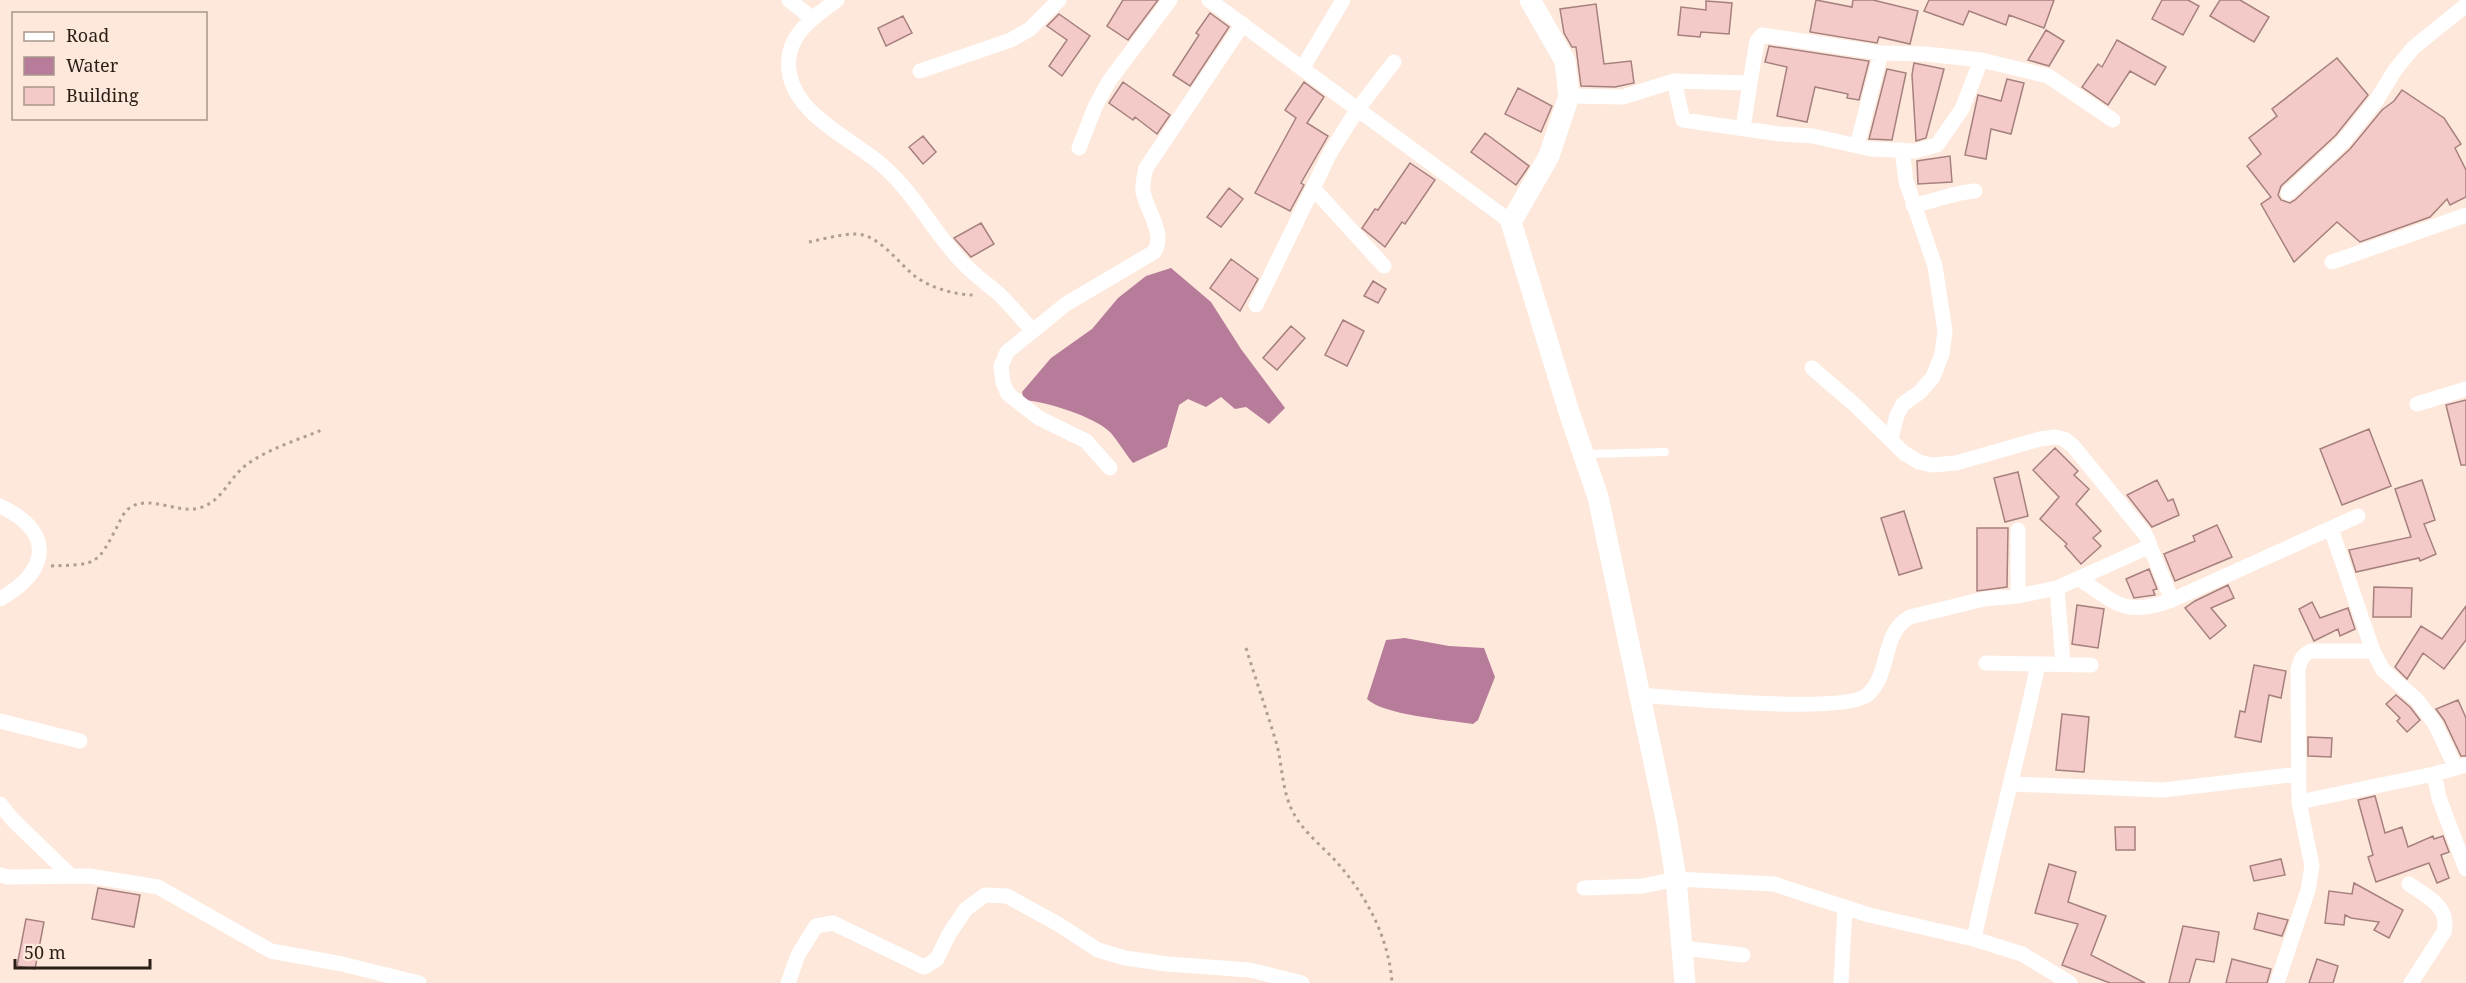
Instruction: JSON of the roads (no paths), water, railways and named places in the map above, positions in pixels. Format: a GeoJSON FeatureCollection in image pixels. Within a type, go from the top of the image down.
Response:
{"type":"FeatureCollection","features":[{"type":"Feature","properties":{"kind":"street"},"geometry":{"type":"LineString","coordinates":[[789,0],[812,18]]}},
{"type":"Feature","properties":{"kind":"street"},"geometry":{"type":"LineString","coordinates":[[837,0],[812,18],[794,38],[789,52],[789,72],[796,91],[818,120],[883,165],[907,191],[961,261],[998,294],[1033,331]]}},
{"type":"Feature","properties":{"kind":"street"},"geometry":{"type":"LineString","coordinates":[[920,71],[1011,40],[1030,29],[1059,0]]}},
{"type":"Feature","properties":{"kind":"street"},"geometry":{"type":"LineString","coordinates":[[1079,148],[1108,81],[1170,0]]}},
{"type":"Feature","properties":{"kind":"street"},"geometry":{"type":"LineString","coordinates":[[1209,0],[1511,222],[1598,497],[1660,786],[1676,879],[1685,983]]}},
{"type":"Feature","properties":{"kind":"street"},"geometry":{"type":"LineString","coordinates":[[1302,69],[1343,0]]}},
{"type":"Feature","properties":{"kind":"street"},"geometry":{"type":"LineString","coordinates":[[1511,222],[1549,156],[1569,96],[1566,61],[1530,0]]}},
{"type":"Feature","properties":{"kind":"street"},"geometry":{"type":"LineString","coordinates":[[2288,193],[2343,142],[2376,101],[2395,69],[2413,48],[2466,5]]}},
{"type":"Feature","properties":{"kind":"street"},"geometry":{"type":"LineString","coordinates":[[1110,468],[1086,441],[1039,418],[1008,394],[1002,383],[1001,366],[1007,352],[1066,304],[1154,252],[1158,246],[1157,231],[1143,190],[1146,168],[1243,24]]}},
{"type":"Feature","properties":{"kind":"street"},"geometry":{"type":"LineString","coordinates":[[1743,128],[1757,41],[1762,35],[1881,53],[1926,54],[1981,60],[2048,76],[2113,120]]}},
{"type":"Feature","properties":{"kind":"street"},"geometry":{"type":"LineString","coordinates":[[1857,146],[1881,53]]}},
{"type":"Feature","properties":{"kind":"street"},"geometry":{"type":"LineString","coordinates":[[1674,81],[1683,120],[1780,134],[1813,136],[1857,146],[1915,151],[1937,145],[1962,109],[1981,60]]}},
{"type":"Feature","properties":{"kind":"street"},"geometry":{"type":"LineString","coordinates":[[1256,305],[1330,153],[1357,110],[1394,62]]}},
{"type":"Feature","properties":{"kind":"street"},"geometry":{"type":"LineString","coordinates":[[1569,96],[1623,98],[1674,81],[1750,83]]}},
{"type":"Feature","properties":{"kind":"street"},"geometry":{"type":"LineString","coordinates":[[1890,439],[1903,404],[1920,392],[1934,377],[1942,354],[1945,331],[1935,266],[1906,181],[1902,150]]}},
{"type":"Feature","properties":{"kind":"street"},"geometry":{"type":"LineString","coordinates":[[1313,188],[1384,266]]}},
{"type":"Feature","properties":{"kind":"street"},"geometry":{"type":"LineString","coordinates":[[1913,205],[1930,203],[1962,191],[1975,191]]}},
{"type":"Feature","properties":{"kind":"street"},"geometry":{"type":"LineString","coordinates":[[2332,261],[2466,215]]}},
{"type":"Feature","properties":{"kind":"street"},"geometry":{"type":"LineString","coordinates":[[1812,368],[1856,405],[1904,453],[1919,462],[1932,465],[1956,463],[2040,439],[2055,437],[2064,439],[2073,446],[2145,534],[2172,600]]}},
{"type":"Feature","properties":{"kind":"street"},"geometry":{"type":"LineString","coordinates":[[2417,404],[2466,389]]}},
{"type":"Feature","properties":{"kind":"street"},"geometry":{"type":"LineString","coordinates":[[0,506],[13,512],[31,526],[39,555],[37,567],[29,579],[0,599]]}},
{"type":"Feature","properties":{"kind":"street"},"geometry":{"type":"LineString","coordinates":[[2080,579],[2118,606],[2142,610],[2172,600],[2358,516]]}},
{"type":"Feature","properties":{"kind":"street"},"geometry":{"type":"LineString","coordinates":[[2299,802],[2434,774],[2461,766],[2417,700],[2383,670],[2373,651],[2331,529]]}},
{"type":"Feature","properties":{"kind":"street"},"geometry":{"type":"LineString","coordinates":[[2018,530],[2018,596]]}},
{"type":"Feature","properties":{"kind":"street"},"geometry":{"type":"LineString","coordinates":[[1639,696],[1805,704],[1854,701],[1867,695],[1879,679],[1893,631],[1901,621],[1984,599],[2018,596],[2057,588],[2144,551],[2149,544]]}},
{"type":"Feature","properties":{"kind":"street"},"geometry":{"type":"LineString","coordinates":[[2057,588],[2063,664]]}},
{"type":"Feature","properties":{"kind":"street"},"geometry":{"type":"LineString","coordinates":[[2277,983],[2293,939],[2311,876],[2310,852],[2299,802],[2298,670],[2302,657],[2310,651],[2373,651]]}},
{"type":"Feature","properties":{"kind":"street"},"geometry":{"type":"LineString","coordinates":[[1986,663],[2091,665]]}},
{"type":"Feature","properties":{"kind":"street"},"geometry":{"type":"LineString","coordinates":[[1974,939],[1990,863],[2012,784],[2038,664]]}},
{"type":"Feature","properties":{"kind":"street"},"geometry":{"type":"LineString","coordinates":[[0,721],[80,741]]}},
{"type":"Feature","properties":{"kind":"street"},"geometry":{"type":"LineString","coordinates":[[2012,784],[2163,790],[2299,774]]}},
{"type":"Feature","properties":{"kind":"street"},"geometry":{"type":"LineString","coordinates":[[2434,774],[2439,798],[2466,869]]}},
{"type":"Feature","properties":{"kind":"street"},"geometry":{"type":"LineString","coordinates":[[0,804],[13,820],[71,876]]}},
{"type":"Feature","properties":{"kind":"street"},"geometry":{"type":"LineString","coordinates":[[0,875],[8,877],[89,876],[158,887],[271,951],[342,964],[419,983]]}},
{"type":"Feature","properties":{"kind":"street"},"geometry":{"type":"LineString","coordinates":[[1584,888],[1626,888],[1676,879],[1774,884],[1869,915],[1974,939],[2022,954],[2070,983]]}},
{"type":"Feature","properties":{"kind":"street"},"geometry":{"type":"LineString","coordinates":[[2409,884],[2438,904],[2445,916],[2446,924],[2444,932],[2411,983]]}},
{"type":"Feature","properties":{"kind":"street"},"geometry":{"type":"LineString","coordinates":[[788,983],[798,955],[816,926],[833,923],[924,967],[937,959],[949,934],[966,909],[985,896],[1007,896],[1098,950],[1125,958],[1167,964],[1250,970],[1302,983]]}},
{"type":"Feature","properties":{"kind":"street"},"geometry":{"type":"LineString","coordinates":[[1841,983],[1845,907]]}},
{"type":"Feature","properties":{"kind":"street"},"geometry":{"type":"LineString","coordinates":[[1683,948],[1743,955]]}},
{"type":"Feature","properties":{"kind":"lane"},"geometry":{"type":"LineString","coordinates":[[1583,454],[1665,452]]}},
{"type":"Feature","properties":{"kind":"water"},"geometry":{"type":"Polygon","coordinates":[[[1171,268],[1211,302],[1241,349],[1285,408],[1269,424],[1246,407],[1235,409],[1221,397],[1206,407],[1188,399],[1179,405],[1167,447],[1133,463],[1110,432],[1102,426],[1069,411],[1024,400],[1022,392],[1051,358],[1092,329],[1118,298],[1146,276],[1171,268]]]}},
{"type":"Feature","properties":{"kind":"water"},"geometry":{"type":"Polygon","coordinates":[[[1405,638],[1449,646],[1484,648],[1495,677],[1478,720],[1473,724],[1401,713],[1375,705],[1367,699],[1386,640],[1405,638]]]}}]}
